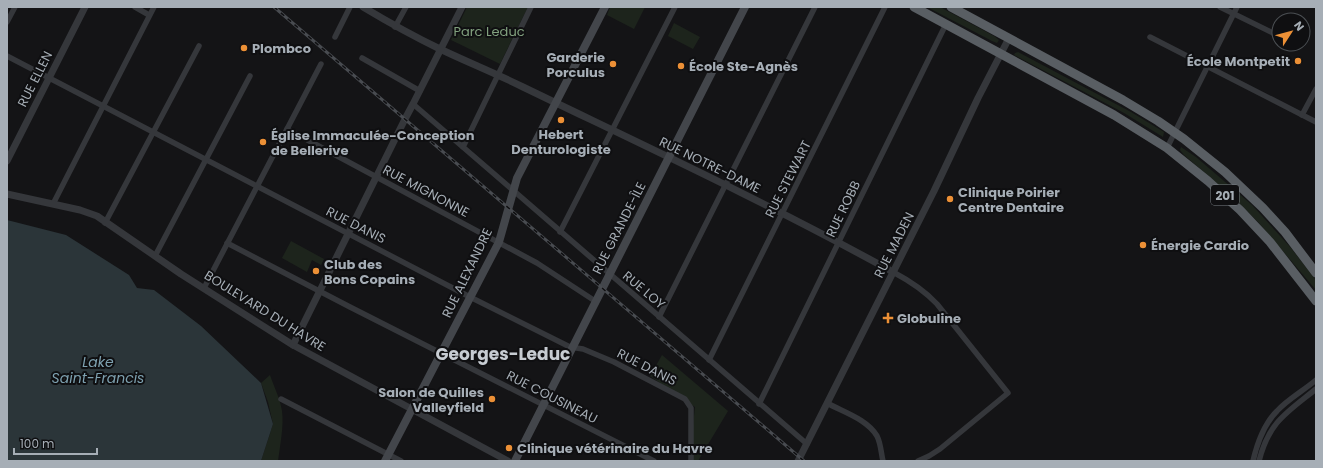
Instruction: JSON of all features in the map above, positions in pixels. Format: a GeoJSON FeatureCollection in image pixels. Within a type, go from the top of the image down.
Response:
{"type":"FeatureCollection","features":[{"type":"Feature","properties":{"kind":"highway","name":"201"},"geometry":{"type":"LineString","coordinates":[[914,7],[1114,115],[1167,148],[1208,181],[1246,216],[1270,242],[1316,301]]}},
{"type":"Feature","properties":{"kind":"highway","name":"201"},"geometry":{"type":"LineString","coordinates":[[952,7],[1133,106],[1175,132],[1216,164],[1257,202],[1282,228],[1316,273]]}},
{"type":"Feature","properties":{"kind":"main road","name":"RUE ALEXANDRE"},"geometry":{"type":"LineString","coordinates":[[387,458],[498,242],[512,190],[517,178],[605,7]]}},
{"type":"Feature","properties":{"kind":"main road","name":"RUE GRANDE-ÎLE"},"geometry":{"type":"LineString","coordinates":[[515,461],[608,274],[745,7]]}},
{"type":"Feature","properties":{"kind":"street"},"geometry":{"type":"LineString","coordinates":[[7,22],[15,7]]}},
{"type":"Feature","properties":{"kind":"street","name":"RUE ELLEN"},"geometry":{"type":"LineString","coordinates":[[7,161],[85,7]]}},
{"type":"Feature","properties":{"kind":"street"},"geometry":{"type":"LineString","coordinates":[[135,7],[150,15]]}},
{"type":"Feature","properties":{"kind":"street"},"geometry":{"type":"LineString","coordinates":[[53,204],[154,7]]}},
{"type":"Feature","properties":{"kind":"street"},"geometry":{"type":"LineString","coordinates":[[335,38],[350,7]]}},
{"type":"Feature","properties":{"kind":"street","name":"RUE NOTRE-DAME"},"geometry":{"type":"LineString","coordinates":[[363,7],[396,27],[441,50],[497,74],[839,242],[915,284],[927,293],[1008,393],[940,449],[918,461]]}},
{"type":"Feature","properties":{"kind":"street"},"geometry":{"type":"LineString","coordinates":[[396,27],[406,7]]}},
{"type":"Feature","properties":{"kind":"street"},"geometry":{"type":"LineString","coordinates":[[292,345],[462,7]]}},
{"type":"Feature","properties":{"kind":"street"},"geometry":{"type":"LineString","coordinates":[[462,146],[532,7]]}},
{"type":"Feature","properties":{"kind":"street"},"geometry":{"type":"LineString","coordinates":[[560,232],[613,131],[675,7]]}},
{"type":"Feature","properties":{"kind":"street"},"geometry":{"type":"LineString","coordinates":[[659,317],[815,7]]}},
{"type":"Feature","properties":{"kind":"street","name":"RUE STEWART"},"geometry":{"type":"LineString","coordinates":[[709,360],[886,7]]}},
{"type":"Feature","properties":{"kind":"street"},"geometry":{"type":"LineString","coordinates":[[1220,7],[1271,32]]}},
{"type":"Feature","properties":{"kind":"street"},"geometry":{"type":"LineString","coordinates":[[1167,148],[1237,7]]}},
{"type":"Feature","properties":{"kind":"street","name":"RUE ROBB"},"geometry":{"type":"LineString","coordinates":[[759,404],[946,24]]}},
{"type":"Feature","properties":{"kind":"street"},"geometry":{"type":"LineString","coordinates":[[1150,37],[1316,122]]}},
{"type":"Feature","properties":{"kind":"street","name":"RUE MADEN"},"geometry":{"type":"LineString","coordinates":[[798,461],[1009,38]]}},
{"type":"Feature","properties":{"kind":"street"},"geometry":{"type":"LineString","coordinates":[[105,223],[199,46]]}},
{"type":"Feature","properties":{"kind":"street","name":"RUE DANIS"},"geometry":{"type":"LineString","coordinates":[[7,56],[470,297],[572,347],[583,348],[614,362],[685,399],[691,408],[690,461]]}},
{"type":"Feature","properties":{"kind":"street"},"geometry":{"type":"LineString","coordinates":[[362,58],[420,91]]}},
{"type":"Feature","properties":{"kind":"street"},"geometry":{"type":"LineString","coordinates":[[204,288],[321,64]]}},
{"type":"Feature","properties":{"kind":"street"},"geometry":{"type":"LineString","coordinates":[[155,256],[250,76]]}},
{"type":"Feature","properties":{"kind":"street"},"geometry":{"type":"LineString","coordinates":[[1302,115],[1316,89]]}},
{"type":"Feature","properties":{"kind":"street","name":"RUE LOY"},"geometry":{"type":"LineString","coordinates":[[414,104],[608,274],[807,444]]}},
{"type":"Feature","properties":{"kind":"street","name":"RUE MIGNONNE"},"geometry":{"type":"LineString","coordinates":[[287,129],[537,263],[595,301]]}},
{"type":"Feature","properties":{"kind":"street","name":"BOULEVARD DU HAVRE"},"geometry":{"type":"LineString","coordinates":[[7,194],[80,210],[96,216],[292,345],[508,461]]}},
{"type":"Feature","properties":{"kind":"street","name":"RUE COUSINEAU"},"geometry":{"type":"LineString","coordinates":[[227,243],[654,461]]}},
{"type":"Feature","properties":{"kind":"street"},"geometry":{"type":"LineString","coordinates":[[1253,461],[1258,444],[1271,418],[1284,405],[1316,380]]}},
{"type":"Feature","properties":{"kind":"street"},"geometry":{"type":"LineString","coordinates":[[1259,461],[1263,444],[1272,427],[1316,389]]}},
{"type":"Feature","properties":{"kind":"street"},"geometry":{"type":"LineString","coordinates":[[281,399],[387,458],[401,461]]}},
{"type":"Feature","properties":{"kind":"street"},"geometry":{"type":"LineString","coordinates":[[827,403],[871,428],[877,437],[883,461]]}},
{"type":"Feature","properties":{"kind":"green space","name":"Parc Leduc"},"geometry":{"type":"Polygon","coordinates":[[[467,7],[528,7],[500,64],[451,40],[467,7]]]}},
{"type":"Feature","properties":{"kind":"green space"},"geometry":{"type":"Polygon","coordinates":[[[610,7],[645,7],[634,29],[607,15],[610,7]]]}},
{"type":"Feature","properties":{"kind":"green space"},"geometry":{"type":"Polygon","coordinates":[[[927,7],[940,7],[999,40],[997,43],[992,41],[927,7]]]}},
{"type":"Feature","properties":{"kind":"green space"},"geometry":{"type":"Polygon","coordinates":[[[674,23],[700,37],[693,49],[668,36],[674,23]]]}},
{"type":"Feature","properties":{"kind":"green space"},"geometry":{"type":"Polygon","coordinates":[[[1018,52],[1131,112],[1164,132],[1163,137],[1124,113],[1014,55],[1018,52]]]}},
{"type":"Feature","properties":{"kind":"green space"},"geometry":{"type":"Polygon","coordinates":[[[1181,147],[1196,157],[1252,205],[1291,248],[1316,280],[1316,290],[1258,222],[1232,196],[1184,155],[1180,150],[1181,147]]]}},
{"type":"Feature","properties":{"kind":"green space"},"geometry":{"type":"Polygon","coordinates":[[[291,241],[324,259],[321,265],[312,260],[307,272],[282,258],[291,241]]]}},
{"type":"Feature","properties":{"kind":"green space"},"geometry":{"type":"Polygon","coordinates":[[[662,355],[728,411],[698,461],[689,461],[695,407],[650,376],[662,355]]]}},
{"type":"Feature","properties":{"kind":"green space"},"geometry":{"type":"Polygon","coordinates":[[[270,375],[282,411],[282,436],[278,461],[261,461],[273,424],[268,402],[261,383],[270,375]]]}},
{"type":"Feature","properties":{"kind":"water","name":"Lake Saint-Francis"},"geometry":{"type":"Polygon","coordinates":[[[7,220],[66,235],[129,275],[137,288],[154,290],[201,326],[261,383],[273,424],[261,461],[7,461],[7,220]]]}},
{"type":"Feature","properties":{"kind":"railway"},"geometry":{"type":"LineString","coordinates":[[274,7],[804,461]]}},
{"type":"Feature","properties":{"kind":"place","name":"Plombco"},"geometry":{"type":"Point","coordinates":[244,48]}},
{"type":"Feature","properties":{"kind":"place","name":"École Montpetit"},"geometry":{"type":"Point","coordinates":[1298,61]}},
{"type":"Feature","properties":{"kind":"place","name":"Garderie Porculus"},"geometry":{"type":"Point","coordinates":[613,64]}},
{"type":"Feature","properties":{"kind":"place","name":"École Ste-Agnès"},"geometry":{"type":"Point","coordinates":[681,66]}},
{"type":"Feature","properties":{"kind":"place","name":"Hebert Denturologiste"},"geometry":{"type":"Point","coordinates":[561,120]}},
{"type":"Feature","properties":{"kind":"place","name":"Église Immaculée-Conception de Bellerive"},"geometry":{"type":"Point","coordinates":[263,142]}},
{"type":"Feature","properties":{"kind":"place","name":"Clinique Poirier Centre Dentaire"},"geometry":{"type":"Point","coordinates":[950,199]}},
{"type":"Feature","properties":{"kind":"place","name":"Énergie Cardio"},"geometry":{"type":"Point","coordinates":[1143,245]}},
{"type":"Feature","properties":{"kind":"place","name":"Club des Bons Copains"},"geometry":{"type":"Point","coordinates":[316,271]}},
{"type":"Feature","properties":{"kind":"place","name":"Globuline"},"geometry":{"type":"Point","coordinates":[888,318]}},
{"type":"Feature","properties":{"kind":"place","name":"Salon de Quilles Valleyfield"},"geometry":{"type":"Point","coordinates":[492,399]}},
{"type":"Feature","properties":{"kind":"place","name":"Clinique vétérinaire du Havre"},"geometry":{"type":"Point","coordinates":[509,448]}},
{"type":"Feature","properties":{"kind":"district","name":"Georges-Leduc"},"geometry":{"type":"Point","coordinates":[503,354]}}]}
